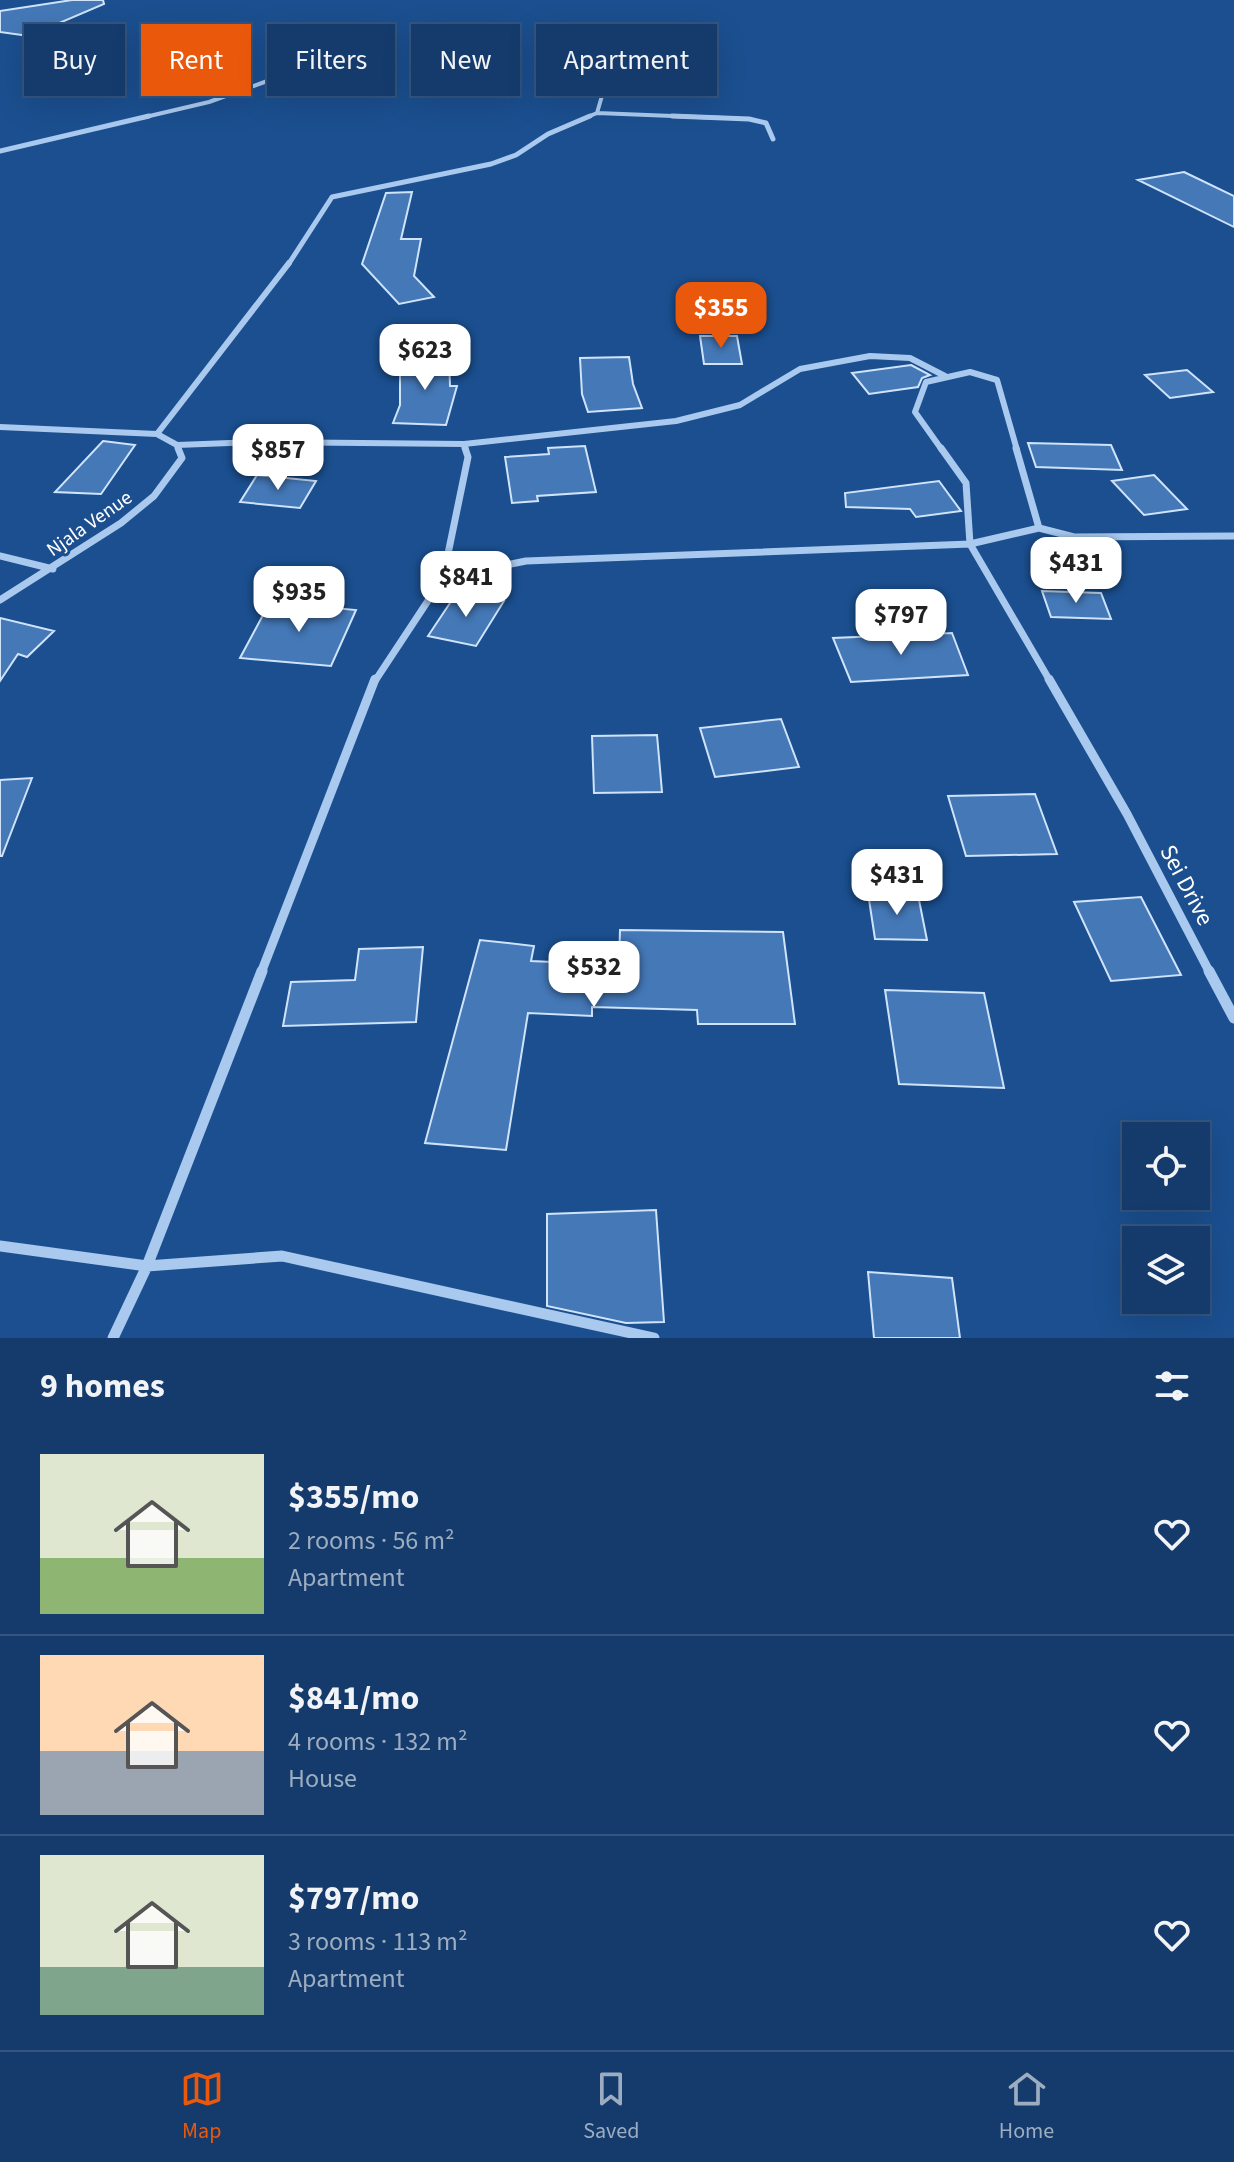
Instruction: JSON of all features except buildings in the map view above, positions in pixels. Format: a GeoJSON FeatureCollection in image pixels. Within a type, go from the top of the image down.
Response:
{"type":"FeatureCollection","features":[{"type":"Feature","properties":{"kind":"street"},"geometry":{"type":"LineString","coordinates":[[0,151],[209,102],[267,81]]}},
{"type":"Feature","properties":{"kind":"street"},"geometry":{"type":"LineString","coordinates":[[597,113],[602,96]]}},
{"type":"Feature","properties":{"kind":"street"},"geometry":{"type":"LineString","coordinates":[[157,434],[284,271],[332,197],[491,164],[516,155],[548,134],[597,113],[749,119],[766,123],[773,139]]}},
{"type":"Feature","properties":{"kind":"street"},"geometry":{"type":"LineString","coordinates":[[0,427],[157,434],[177,445],[259,442],[464,444],[676,421],[709,414],[740,405],[800,369],[870,356],[910,358],[945,376]]}},
{"type":"Feature","properties":{"kind":"street"},"geometry":{"type":"LineString","coordinates":[[970,544],[966,483],[915,412],[926,382],[945,376],[977,370],[997,380],[1039,528]]}},
{"type":"Feature","properties":{"kind":"street"},"geometry":{"type":"LineString","coordinates":[[113,1338],[147,1266],[376,678],[443,578],[468,457],[464,444]]}},
{"type":"Feature","properties":{"kind":"street","name":"Njala Venue"},"geometry":{"type":"LineString","coordinates":[[0,600],[53,569],[121,523],[154,496],[182,458],[177,445]]}},
{"type":"Feature","properties":{"kind":"street"},"geometry":{"type":"LineString","coordinates":[[443,578],[526,561],[970,544],[1039,528],[1074,537],[1234,536]]}},
{"type":"Feature","properties":{"kind":"street","name":"Sei Drive"},"geometry":{"type":"LineString","coordinates":[[970,544],[1127,814],[1234,1018]]}},
{"type":"Feature","properties":{"kind":"street"},"geometry":{"type":"LineString","coordinates":[[0,556],[53,569]]}},
{"type":"Feature","properties":{"kind":"street"},"geometry":{"type":"LineString","coordinates":[[0,1246],[147,1266],[282,1256],[654,1338]]}}]}
